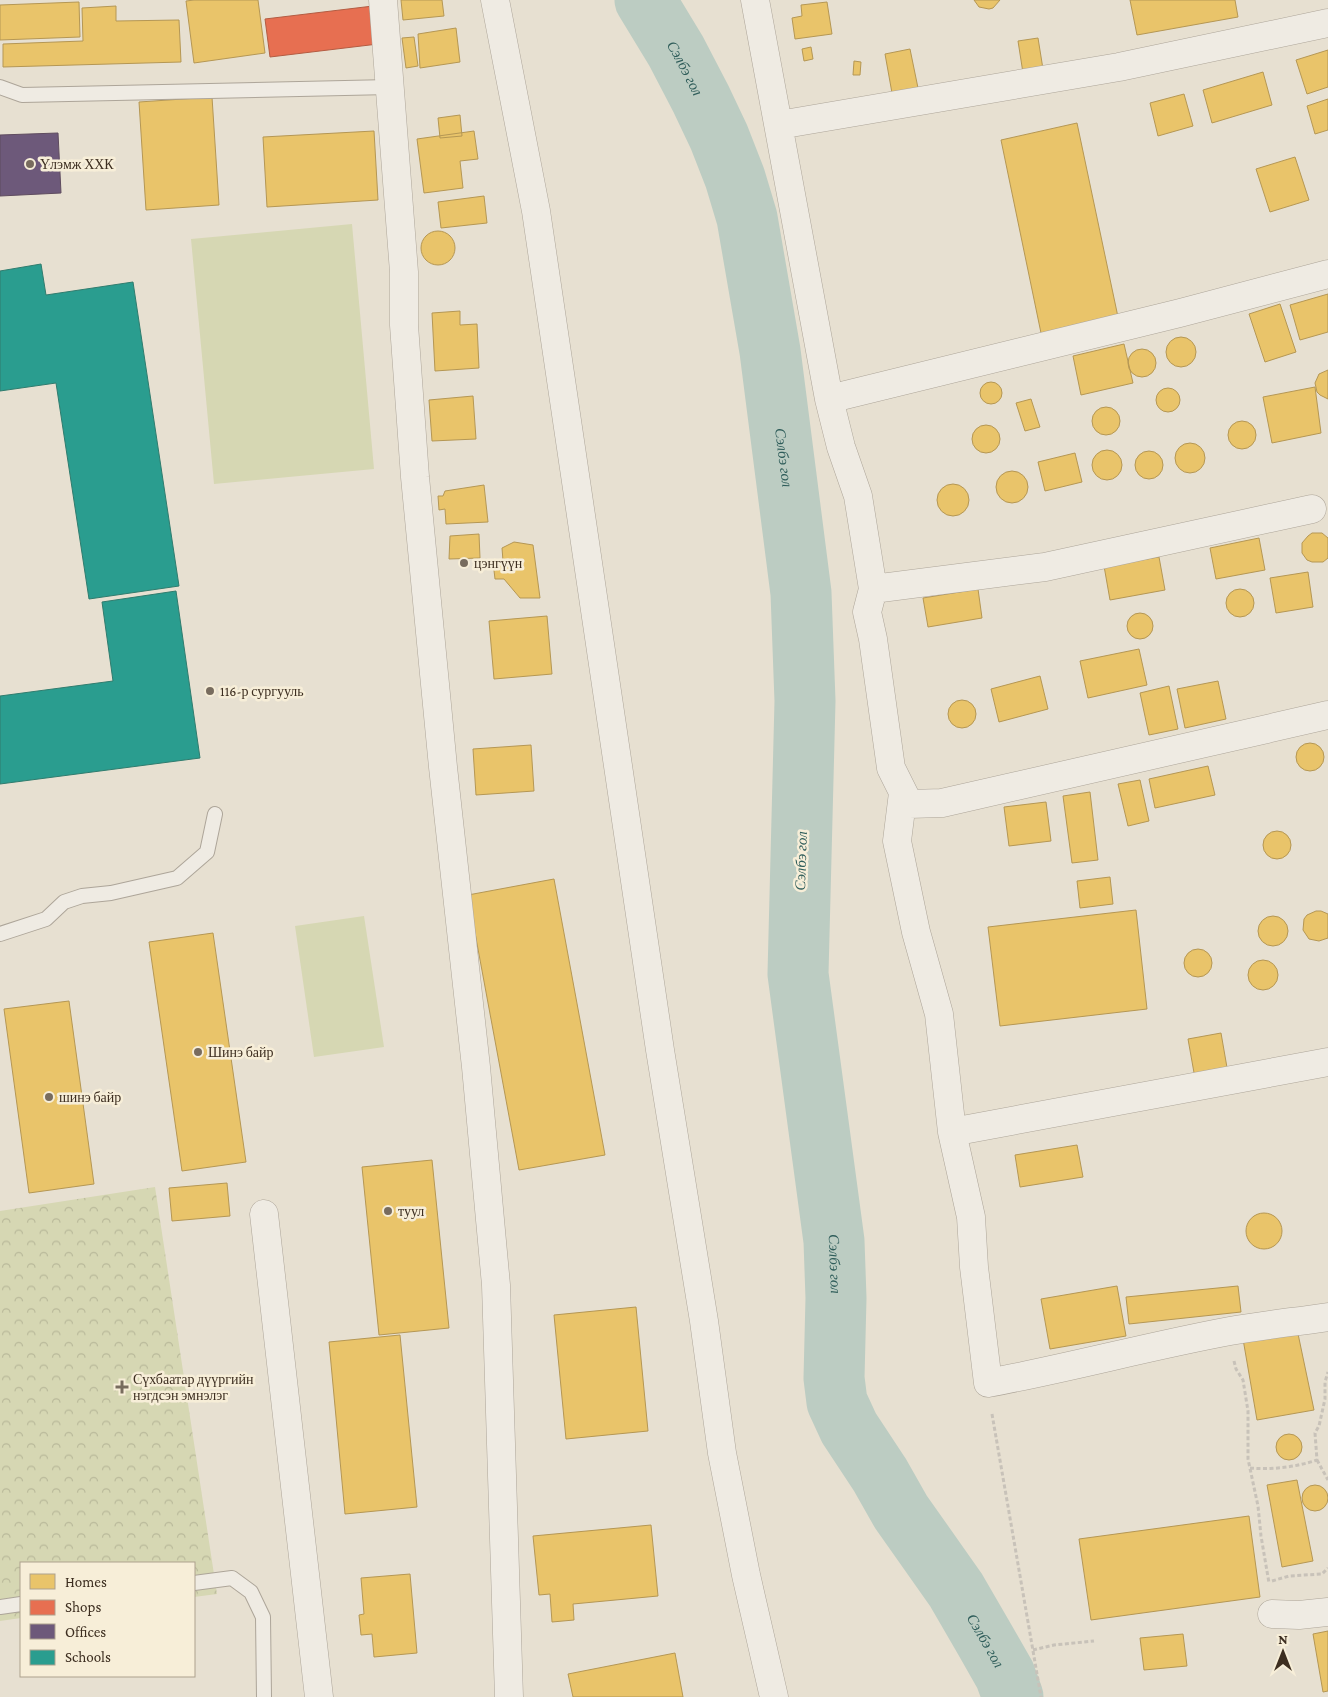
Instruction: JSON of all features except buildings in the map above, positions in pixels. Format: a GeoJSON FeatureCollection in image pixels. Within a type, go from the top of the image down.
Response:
{"type":"FeatureCollection","features":[{"type":"Feature","properties":{"kind":"street"},"geometry":{"type":"LineString","coordinates":[[383,0],[404,272],[404,326],[415,477],[443,767],[476,1067],[496,1285],[509,1697]]}},
{"type":"Feature","properties":{"kind":"street"},"geometry":{"type":"LineString","coordinates":[[495,0],[536,211],[660,1050],[701,1302],[722,1453],[746,1575],[774,1697]]}},
{"type":"Feature","properties":{"kind":"street"},"geometry":{"type":"LineString","coordinates":[[755,0],[829,399],[841,446],[858,496],[874,589],[866,612],[873,640],[892,768],[909,804],[942,803],[1328,715]]}},
{"type":"Feature","properties":{"kind":"street"},"geometry":{"type":"LineString","coordinates":[[779,124],[1119,68],[1328,23]]}},
{"type":"Feature","properties":{"kind":"street"},"geometry":{"type":"LineString","coordinates":[[829,399],[1180,313],[1328,274]]}},
{"type":"Feature","properties":{"kind":"street"},"geometry":{"type":"LineString","coordinates":[[874,589],[1044,567],[1312,509]]}},
{"type":"Feature","properties":{"kind":"street"},"geometry":{"type":"LineString","coordinates":[[903,793],[897,841],[916,932],[939,1014],[952,1132],[971,1217],[974,1267],[988,1383],[1040,1374],[1126,1352],[1227,1331],[1328,1317]]}},
{"type":"Feature","properties":{"kind":"street"},"geometry":{"type":"LineString","coordinates":[[952,1132],[1328,1062]]}},
{"type":"Feature","properties":{"kind":"street"},"geometry":{"type":"LineString","coordinates":[[264,1214],[320,1697]]}},
{"type":"Feature","properties":{"kind":"street"},"geometry":{"type":"LineString","coordinates":[[1272,1614],[1299,1615],[1328,1612]]}},
{"type":"Feature","properties":{"kind":"lane"},"geometry":{"type":"LineString","coordinates":[[0,87],[22,95],[390,87]]}},
{"type":"Feature","properties":{"kind":"lane"},"geometry":{"type":"LineString","coordinates":[[0,934],[46,919],[64,902],[82,896],[111,893],[177,878],[207,852],[215,814]]}},
{"type":"Feature","properties":{"kind":"lane"},"geometry":{"type":"LineString","coordinates":[[195,1583],[232,1578],[251,1592],[263,1617],[264,1697]]}},
{"type":"Feature","properties":{"kind":"lane"},"geometry":{"type":"LineString","coordinates":[[0,1607],[20,1604]]}},
{"type":"Feature","properties":{"kind":"path"},"geometry":{"type":"LineString","coordinates":[[1227,1331],[1236,1369],[1243,1380],[1248,1411],[1248,1459],[1258,1506],[1272,1614]]}},
{"type":"Feature","properties":{"kind":"path"},"geometry":{"type":"LineString","coordinates":[[1328,1372],[1325,1382],[1325,1399],[1319,1426],[1315,1433],[1316,1460],[1328,1480]]}},
{"type":"Feature","properties":{"kind":"path"},"geometry":{"type":"LineString","coordinates":[[988,1383],[996,1446],[1041,1697]]}},
{"type":"Feature","properties":{"kind":"path"},"geometry":{"type":"LineString","coordinates":[[1250,1468],[1263,1470],[1288,1467],[1316,1460]]}},
{"type":"Feature","properties":{"kind":"path"},"geometry":{"type":"LineString","coordinates":[[1269,1582],[1288,1576],[1322,1574],[1328,1568]]}},
{"type":"Feature","properties":{"kind":"path"},"geometry":{"type":"LineString","coordinates":[[1033,1650],[1054,1645],[1094,1641]]}},
{"type":"Feature","properties":{"kind":"green space"},"geometry":{"type":"Polygon","coordinates":[[[352,224],[374,469],[214,484],[191,239],[352,224]]]}},
{"type":"Feature","properties":{"kind":"green space"},"geometry":{"type":"Polygon","coordinates":[[[364,916],[384,1047],[314,1057],[295,926],[364,916]]]}},
{"type":"Feature","properties":{"kind":"green space","name":"Сүхбаатар дүүргийн нэгдсэн эмнэлэг"},"geometry":{"type":"Polygon","coordinates":[[[155,1187],[217,1594],[195,1597],[195,1562],[20,1562],[20,1618],[0,1621],[0,1211],[155,1187]]]}},
{"type":"Feature","properties":{"kind":"waterway","name":"Сэлбэ гол"},"geometry":{"type":"LineString","coordinates":[[645,0],[676,51],[701,99],[719,137],[735,178],[747,218],[770,351],[801,593],[805,701],[798,974],[834,1241],[836,1298],[834,1378],[837,1402],[849,1428],[880,1475],[901,1512],[956,1590],[1005,1675],[1013,1697]]}},
{"type":"Feature","properties":{"kind":"place","name":"Үлэмж ХХК"},"geometry":{"type":"Point","coordinates":[30,164]}},
{"type":"Feature","properties":{"kind":"place","name":"цэнгүүн"},"geometry":{"type":"Point","coordinates":[464,563]}},
{"type":"Feature","properties":{"kind":"place","name":"116-р сургууль"},"geometry":{"type":"Point","coordinates":[210,691]}},
{"type":"Feature","properties":{"kind":"place","name":"Шинэ байр"},"geometry":{"type":"Point","coordinates":[198,1052]}},
{"type":"Feature","properties":{"kind":"place","name":"шинэ байр"},"geometry":{"type":"Point","coordinates":[49,1097]}},
{"type":"Feature","properties":{"kind":"place","name":"туул"},"geometry":{"type":"Point","coordinates":[388,1211]}},
{"type":"Feature","properties":{"kind":"place","name":"Сүхбаатар дүүргийн нэгдсэн эмнэлэг"},"geometry":{"type":"Point","coordinates":[122,1387]}}]}
